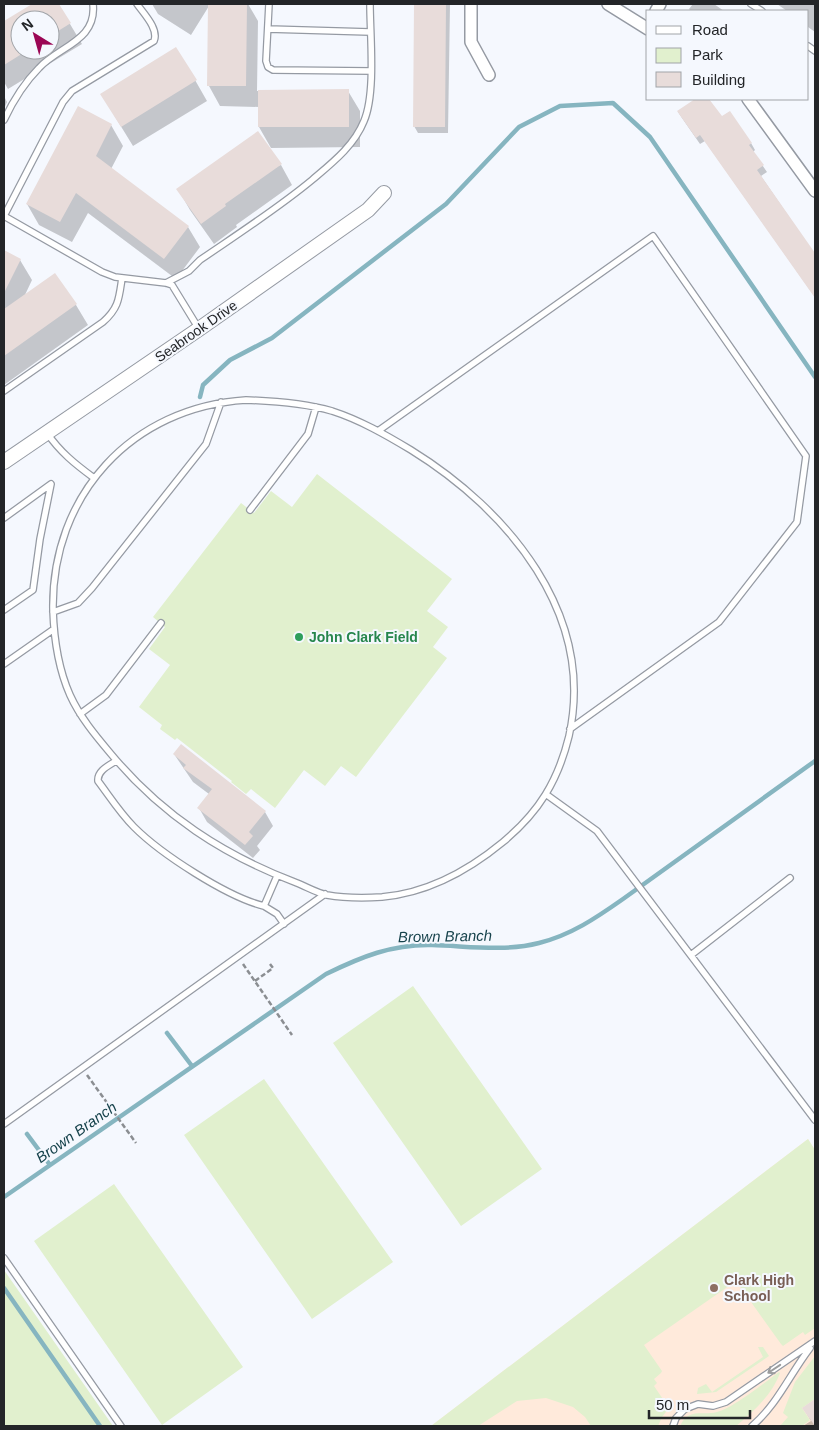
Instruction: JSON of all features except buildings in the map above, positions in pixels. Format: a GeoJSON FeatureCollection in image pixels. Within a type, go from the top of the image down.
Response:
{"type":"FeatureCollection","features":[{"type":"Feature","properties":{"kind":"street"},"geometry":{"type":"LineString","coordinates":[[471,4],[470,42],[489,76]]}},
{"type":"Feature","properties":{"kind":"street"},"geometry":{"type":"LineString","coordinates":[[608,4],[646,26]]}},
{"type":"Feature","properties":{"kind":"street"},"geometry":{"type":"LineString","coordinates":[[749,100],[815,191]]}},
{"type":"Feature","properties":{"kind":"street","name":"Seabrook Drive"},"geometry":{"type":"LineString","coordinates":[[4,462],[199,329],[368,210],[384,193]]}},
{"type":"Feature","properties":{"kind":"lane"},"geometry":{"type":"LineString","coordinates":[[4,120],[14,101],[39,68],[89,29],[93,19],[93,4]]}},
{"type":"Feature","properties":{"kind":"lane"},"geometry":{"type":"LineString","coordinates":[[137,4],[155,30],[156,36],[154,41],[72,91],[64,102],[4,216],[115,278],[166,283],[172,286],[199,329]]}},
{"type":"Feature","properties":{"kind":"lane"},"geometry":{"type":"LineString","coordinates":[[269,4],[266,61],[268,67],[272,70],[371,70]]}},
{"type":"Feature","properties":{"kind":"lane"},"geometry":{"type":"LineString","coordinates":[[166,283],[189,271],[200,260],[295,194],[330,166],[352,142],[364,121],[371,82],[370,4]]}},
{"type":"Feature","properties":{"kind":"lane"},"geometry":{"type":"LineString","coordinates":[[268,29],[370,32]]}},
{"type":"Feature","properties":{"kind":"lane"},"geometry":{"type":"LineString","coordinates":[[378,431],[653,236],[806,456],[797,522],[719,622],[570,729]]}},
{"type":"Feature","properties":{"kind":"lane"},"geometry":{"type":"LineString","coordinates":[[4,391],[103,322],[114,312],[118,302],[122,278]]}},
{"type":"Feature","properties":{"kind":"lane"},"geometry":{"type":"LineString","coordinates":[[272,400],[316,407],[352,418],[378,431],[428,461],[462,486],[505,528],[532,561],[556,606],[567,636],[574,681],[574,706],[570,729],[558,772],[547,795],[530,817],[502,843],[477,862],[443,881],[404,894],[365,897],[325,894],[277,876],[235,856],[186,825],[154,800],[116,761],[80,714],[69,693],[61,670],[53,612],[55,575],[61,544],[78,502],[108,461],[150,429],[190,410],[221,402],[272,400]]}},
{"type":"Feature","properties":{"kind":"lane"},"geometry":{"type":"LineString","coordinates":[[53,612],[78,603],[98,580],[206,444],[221,402]]}},
{"type":"Feature","properties":{"kind":"lane"},"geometry":{"type":"LineString","coordinates":[[250,510],[308,434],[316,407]]}},
{"type":"Feature","properties":{"kind":"lane"},"geometry":{"type":"LineString","coordinates":[[47,433],[68,459],[94,478]]}},
{"type":"Feature","properties":{"kind":"lane"},"geometry":{"type":"LineString","coordinates":[[4,518],[51,484],[40,539],[33,590],[4,610]]}},
{"type":"Feature","properties":{"kind":"lane"},"geometry":{"type":"LineString","coordinates":[[80,714],[106,695],[161,623]]}},
{"type":"Feature","properties":{"kind":"lane"},"geometry":{"type":"LineString","coordinates":[[4,664],[54,629]]}},
{"type":"Feature","properties":{"kind":"lane"},"geometry":{"type":"LineString","coordinates":[[116,761],[99,773],[98,782],[134,827],[176,861],[250,902],[264,906],[278,914],[284,924]]}},
{"type":"Feature","properties":{"kind":"lane"},"geometry":{"type":"LineString","coordinates":[[547,795],[597,830],[815,1120]]}},
{"type":"Feature","properties":{"kind":"lane"},"geometry":{"type":"LineString","coordinates":[[264,906],[277,876]]}},
{"type":"Feature","properties":{"kind":"lane"},"geometry":{"type":"LineString","coordinates":[[691,955],[790,878]]}},
{"type":"Feature","properties":{"kind":"lane"},"geometry":{"type":"LineString","coordinates":[[4,1124],[325,894]]}},
{"type":"Feature","properties":{"kind":"lane"},"geometry":{"type":"LineString","coordinates":[[4,1258],[121,1426]]}},
{"type":"Feature","properties":{"kind":"lane"},"geometry":{"type":"LineString","coordinates":[[673,1426],[676,1418],[685,1409],[698,1404],[713,1406],[726,1402],[815,1342]]}},
{"type":"Feature","properties":{"kind":"lane"},"geometry":{"type":"LineString","coordinates":[[752,1426],[776,1400],[795,1367],[815,1342]]}},
{"type":"Feature","properties":{"kind":"path"},"geometry":{"type":"LineString","coordinates":[[238,957],[292,1034]]}},
{"type":"Feature","properties":{"kind":"path"},"geometry":{"type":"LineString","coordinates":[[255,980],[273,968],[270,964]]}},
{"type":"Feature","properties":{"kind":"path"},"geometry":{"type":"LineString","coordinates":[[82,1068],[136,1143]]}},
{"type":"Feature","properties":{"kind":"shaded area","name":"Clark High School"},"geometry":{"type":"Polygon","coordinates":[[[808,1139],[815,1150],[815,1426],[431,1426],[808,1139]]]}},
{"type":"Feature","properties":{"kind":"green space","name":"John Clark Field"},"geometry":{"type":"Polygon","coordinates":[[[317,474],[452,579],[427,611],[448,627],[433,647],[447,658],[356,777],[341,766],[325,786],[304,770],[275,808],[251,789],[246,794],[177,738],[175,740],[160,729],[162,725],[139,707],[170,665],[149,649],[165,627],[153,617],[241,503],[254,513],[271,491],[292,507],[317,474]]]}},
{"type":"Feature","properties":{"kind":"green space"},"geometry":{"type":"Polygon","coordinates":[[[413,986],[542,1169],[461,1226],[333,1043],[413,986]]]}},
{"type":"Feature","properties":{"kind":"green space"},"geometry":{"type":"Polygon","coordinates":[[[264,1079],[393,1262],[312,1319],[184,1135],[264,1079]]]}},
{"type":"Feature","properties":{"kind":"green space","name":"Clark High School"},"geometry":{"type":"Polygon","coordinates":[[[808,1139],[815,1150],[815,1328],[805,1335],[803,1332],[783,1346],[736,1281],[644,1345],[662,1371],[654,1379],[657,1383],[654,1386],[669,1408],[658,1426],[591,1426],[585,1417],[573,1407],[546,1398],[517,1401],[478,1426],[431,1426],[808,1139]]]}},
{"type":"Feature","properties":{"kind":"green space"},"geometry":{"type":"Polygon","coordinates":[[[114,1184],[243,1367],[162,1425],[34,1241],[114,1184]]]}},
{"type":"Feature","properties":{"kind":"green space"},"geometry":{"type":"Polygon","coordinates":[[[4,1270],[113,1426],[4,1426],[4,1270]]]}},
{"type":"Feature","properties":{"kind":"green space"},"geometry":{"type":"Polygon","coordinates":[[[758,1347],[763,1347],[769,1356],[716,1392],[697,1394],[698,1388],[706,1384],[712,1392],[763,1357],[758,1347]]]}},
{"type":"Feature","properties":{"kind":"green space"},"geometry":{"type":"Polygon","coordinates":[[[815,1356],[815,1399],[802,1408],[810,1420],[802,1426],[780,1426],[788,1417],[783,1413],[795,1382],[815,1356]]]}},
{"type":"Feature","properties":{"kind":"green space"},"geometry":{"type":"Polygon","coordinates":[[[779,1372],[777,1381],[767,1396],[736,1426],[680,1426],[687,1416],[691,1414],[724,1410],[779,1372]]]}},
{"type":"Feature","properties":{"kind":"waterway"},"geometry":{"type":"LineString","coordinates":[[200,397],[203,385],[230,360],[272,338],[446,204],[519,127],[560,106],[613,103],[650,137],[815,377]]}},
{"type":"Feature","properties":{"kind":"waterway","name":"Brown Branch"},"geometry":{"type":"LineString","coordinates":[[4,1197],[326,974],[364,957],[403,947],[417,945],[486,948],[513,947],[551,940],[583,925],[613,906],[815,761]]}},
{"type":"Feature","properties":{"kind":"waterway"},"geometry":{"type":"LineString","coordinates":[[167,1033],[192,1066]]}},
{"type":"Feature","properties":{"kind":"waterway"},"geometry":{"type":"LineString","coordinates":[[27,1134],[50,1165]]}},
{"type":"Feature","properties":{"kind":"waterway"},"geometry":{"type":"LineString","coordinates":[[4,1288],[100,1426]]}},
{"type":"Feature","properties":{"kind":"place","name":"John Clark Field"},"geometry":{"type":"Point","coordinates":[299,637]}},
{"type":"Feature","properties":{"kind":"place","name":"Clark High School"},"geometry":{"type":"Point","coordinates":[714,1288]}}]}
